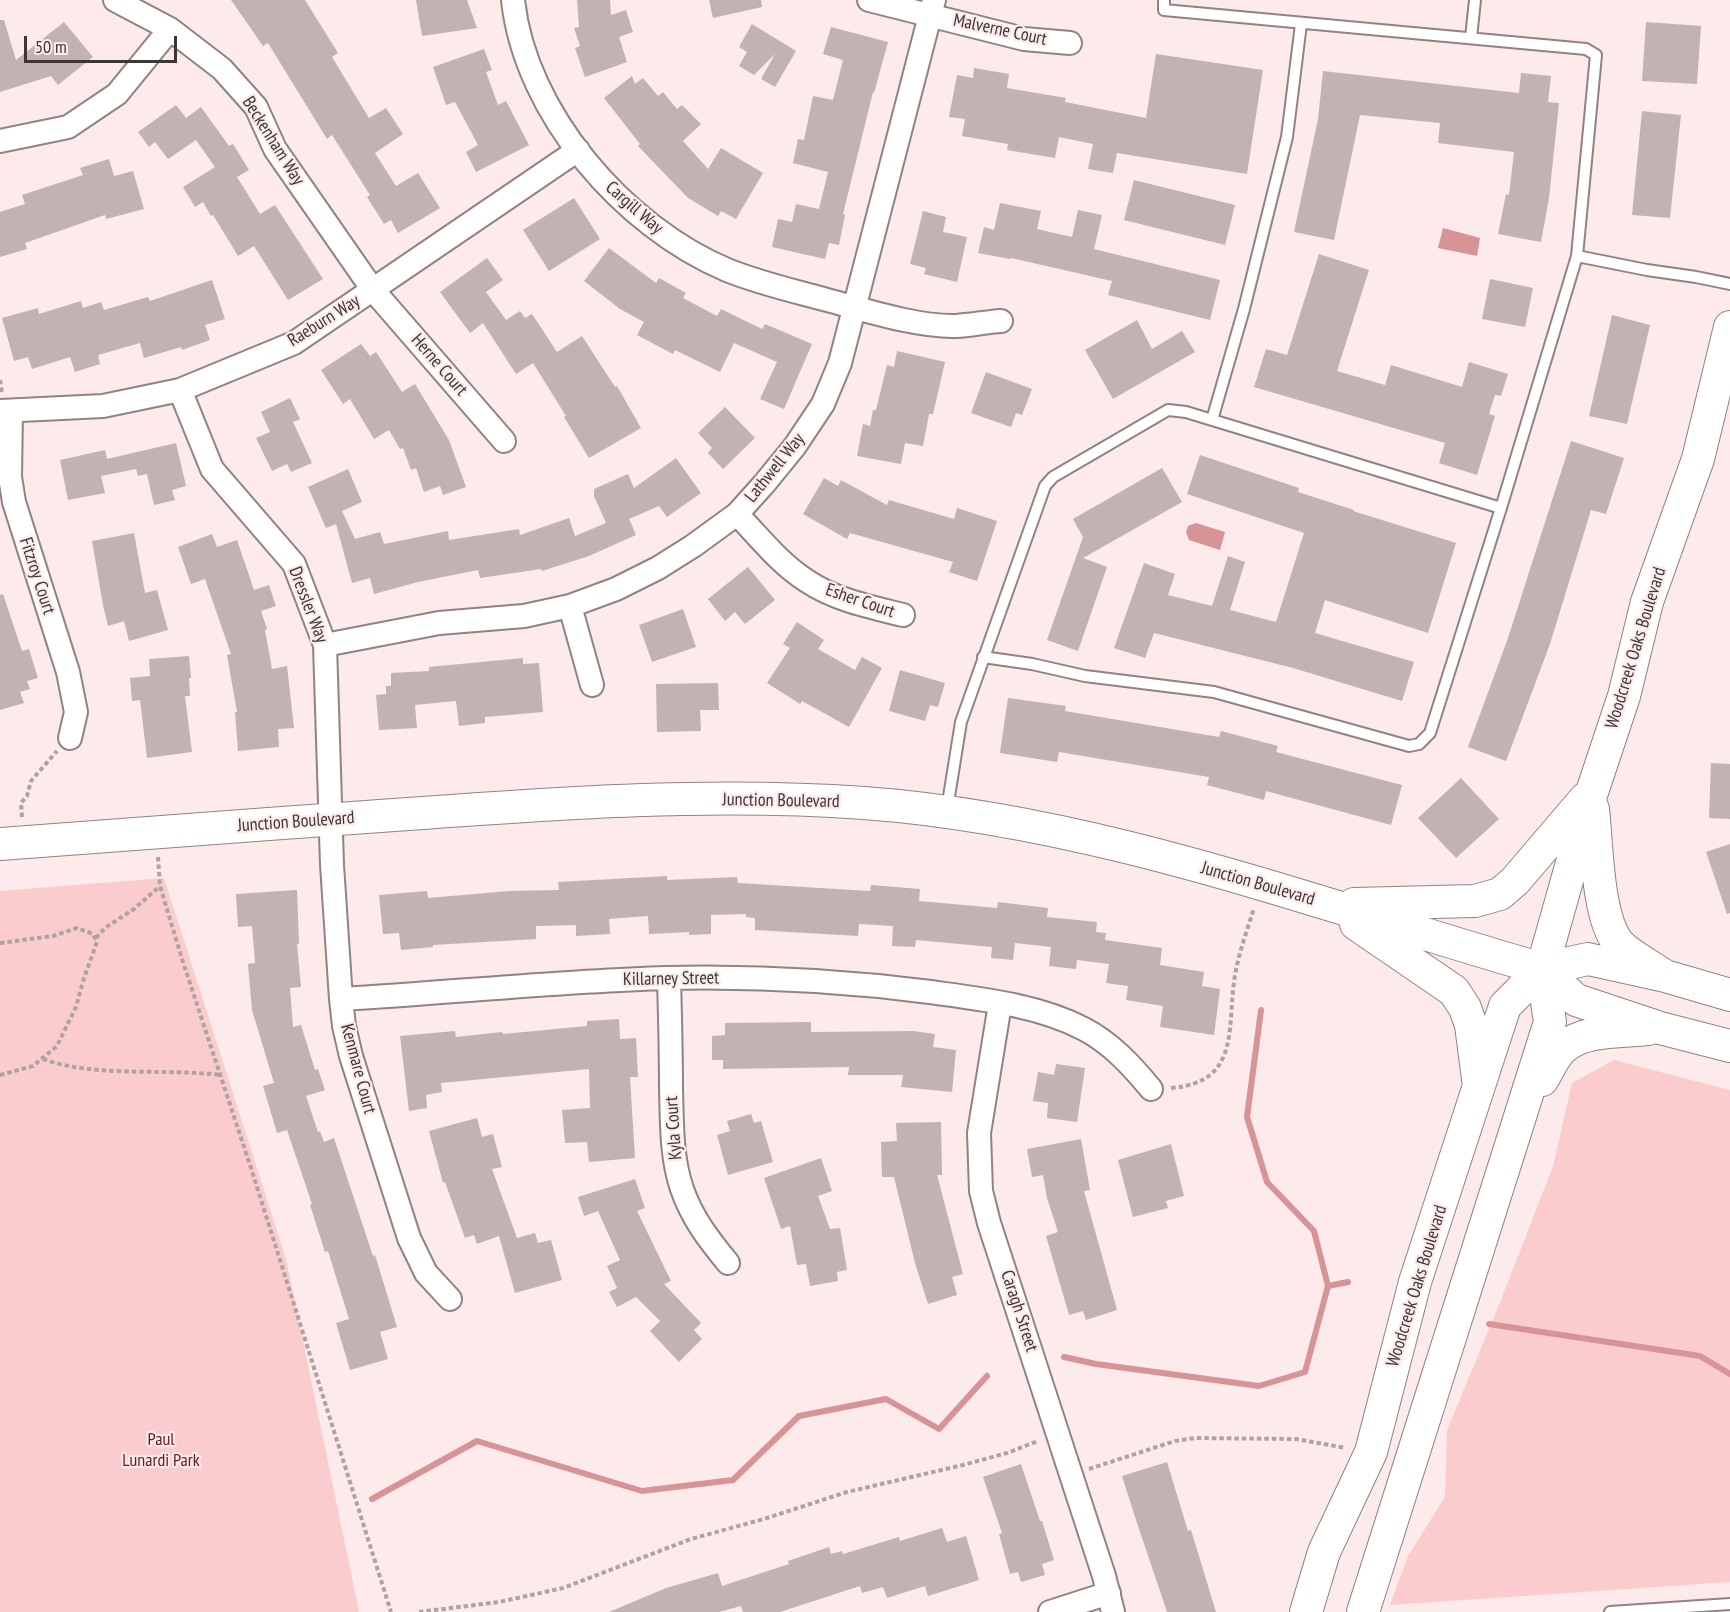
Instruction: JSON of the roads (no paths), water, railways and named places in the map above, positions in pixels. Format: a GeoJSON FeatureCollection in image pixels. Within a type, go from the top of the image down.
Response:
{"type":"FeatureCollection","features":[{"type":"Feature","properties":{"kind":"main road","name":"Woodcreek Oaks Boulevard"},"geometry":{"type":"LineString","coordinates":[[1363,1612],[1550,1022],[1542,969],[1592,792],[1624,696],[1647,602],[1698,459],[1730,327]]}},
{"type":"Feature","properties":{"kind":"main road"},"geometry":{"type":"LineString","coordinates":[[1328,904],[1475,901],[1500,894],[1515,881],[1592,792]]}},
{"type":"Feature","properties":{"kind":"main road"},"geometry":{"type":"LineString","coordinates":[[1592,792],[1604,910],[1612,932],[1620,945],[1665,976]]}},
{"type":"Feature","properties":{"kind":"main road","name":"Junction Boulevard"},"geometry":{"type":"LineString","coordinates":[[12,843],[584,801],[732,799],[864,803],[1041,828],[1129,847],[1262,884],[1542,969],[1576,1000],[1660,1028],[1730,1046]]}},
{"type":"Feature","properties":{"kind":"main road"},"geometry":{"type":"LineString","coordinates":[[1328,904],[1454,991],[1465,1008],[1471,1025],[1479,1090]]}},
{"type":"Feature","properties":{"kind":"main road","name":"Junction Boulevard"},"geometry":{"type":"LineString","coordinates":[[1542,969],[1588,959],[1665,976],[1730,994]]}},
{"type":"Feature","properties":{"kind":"main road","name":"Woodcreek Oaks Boulevard"},"geometry":{"type":"LineString","coordinates":[[1306,1612],[1324,1552],[1371,1452],[1415,1282],[1505,1006],[1542,969]]}},
{"type":"Feature","properties":{"kind":"main road"},"geometry":{"type":"LineString","coordinates":[[1525,1106],[1562,1049],[1579,1039],[1593,1035],[1660,1028]]}},
{"type":"Feature","properties":{"kind":"street","name":"Beckenham Way"},"geometry":{"type":"LineString","coordinates":[[115,0],[171,29],[222,69],[256,106],[274,148],[373,290]]}},
{"type":"Feature","properties":{"kind":"street","name":"Cargill Way"},"geometry":{"type":"LineString","coordinates":[[513,0],[524,55],[553,113],[578,150],[616,196],[650,225],[684,248],[727,270],[773,285],[925,324],[955,326],[1001,321]]}},
{"type":"Feature","properties":{"kind":"street","name":"Malverne Court"},"geometry":{"type":"LineString","coordinates":[[869,0],[932,8],[1024,39],[1070,43]]}},
{"type":"Feature","properties":{"kind":"street","name":"Lathwell Way"},"geometry":{"type":"LineString","coordinates":[[326,645],[439,622],[524,616],[570,606],[616,589],[658,568],[737,514],[795,446],[823,404],[840,363],[932,8]]}},
{"type":"Feature","properties":{"kind":"street"},"geometry":{"type":"LineString","coordinates":[[0,141],[68,127],[117,94],[171,29]]}},
{"type":"Feature","properties":{"kind":"street","name":"Raeburn Way"},"geometry":{"type":"LineString","coordinates":[[5,411],[103,406],[180,390],[294,343],[578,150]]}},
{"type":"Feature","properties":{"kind":"street","name":"Herne Court"},"geometry":{"type":"LineString","coordinates":[[373,290],[504,441]]}},
{"type":"Feature","properties":{"kind":"street","name":"Dressler Way"},"geometry":{"type":"LineString","coordinates":[[180,390],[212,469],[294,564],[326,645],[331,820]]}},
{"type":"Feature","properties":{"kind":"street","name":"Fitzroy Court"},"geometry":{"type":"LineString","coordinates":[[5,411],[14,502],[68,672],[76,712],[69,738]]}},
{"type":"Feature","properties":{"kind":"street","name":"Esher Court"},"geometry":{"type":"LineString","coordinates":[[737,514],[781,560],[807,582],[843,599],[903,615]]}},
{"type":"Feature","properties":{"kind":"street"},"geometry":{"type":"LineString","coordinates":[[570,606],[592,685]]}},
{"type":"Feature","properties":{"kind":"street","name":"Kenmare Court"},"geometry":{"type":"LineString","coordinates":[[331,820],[341,999],[351,1056],[409,1238],[426,1273],[450,1299]]}},
{"type":"Feature","properties":{"kind":"street","name":"Killarney Street"},"geometry":{"type":"LineString","coordinates":[[341,999],[669,978],[760,979],[915,990],[1037,1011],[1083,1028],[1118,1053],[1151,1089]]}},
{"type":"Feature","properties":{"kind":"street","name":"Kyla Court"},"geometry":{"type":"LineString","coordinates":[[669,978],[672,1135],[675,1163],[682,1188],[701,1230],[728,1263]]}},
{"type":"Feature","properties":{"kind":"street","name":"Caragh Street"},"geometry":{"type":"LineString","coordinates":[[1000,1004],[980,1124],[981,1191],[989,1223],[1111,1602]]}},
{"type":"Feature","properties":{"kind":"street"},"geometry":{"type":"LineString","coordinates":[[1050,1612],[1111,1602]]}},
{"type":"Feature","properties":{"kind":"lane"},"geometry":{"type":"LineString","coordinates":[[984,657],[1032,664],[1085,676],[1214,692],[1408,746],[1419,744],[1430,733],[1577,256],[1596,55],[1586,49],[1164,10],[1164,0]]}},
{"type":"Feature","properties":{"kind":"lane"},"geometry":{"type":"LineString","coordinates":[[1471,39],[1474,0]]}},
{"type":"Feature","properties":{"kind":"lane"},"geometry":{"type":"LineString","coordinates":[[1212,420],[1244,309],[1287,137],[1301,24]]}},
{"type":"Feature","properties":{"kind":"lane"},"geometry":{"type":"LineString","coordinates":[[1577,256],[1730,284]]}},
{"type":"Feature","properties":{"kind":"lane"},"geometry":{"type":"LineString","coordinates":[[946,813],[961,722],[1044,486],[1053,477],[1168,410],[1212,420],[1501,508]]}},
{"type":"Feature","properties":{"kind":"lane"},"geometry":{"type":"LineString","coordinates":[[1610,1612],[1730,1604]]}},
{"type":"Feature","properties":{"kind":"waterway"},"geometry":{"type":"LineString","coordinates":[[1261,1010],[1247,1117],[1267,1182],[1314,1231],[1328,1286]]}},
{"type":"Feature","properties":{"kind":"waterway"},"geometry":{"type":"LineString","coordinates":[[1064,1357],[1096,1364],[1259,1386],[1305,1372],[1328,1286],[1348,1282]]}},
{"type":"Feature","properties":{"kind":"waterway"},"geometry":{"type":"LineString","coordinates":[[1489,1324],[1700,1356],[1730,1374]]}},
{"type":"Feature","properties":{"kind":"waterway"},"geometry":{"type":"LineString","coordinates":[[372,1499],[477,1441],[642,1491],[733,1480],[799,1416],[886,1399],[939,1429],[987,1376]]}},
{"type":"Feature","properties":{"kind":"park label","name":"Paul Lunardi Park"},"geometry":{"type":"Point","coordinates":[161,1450]}}]}
